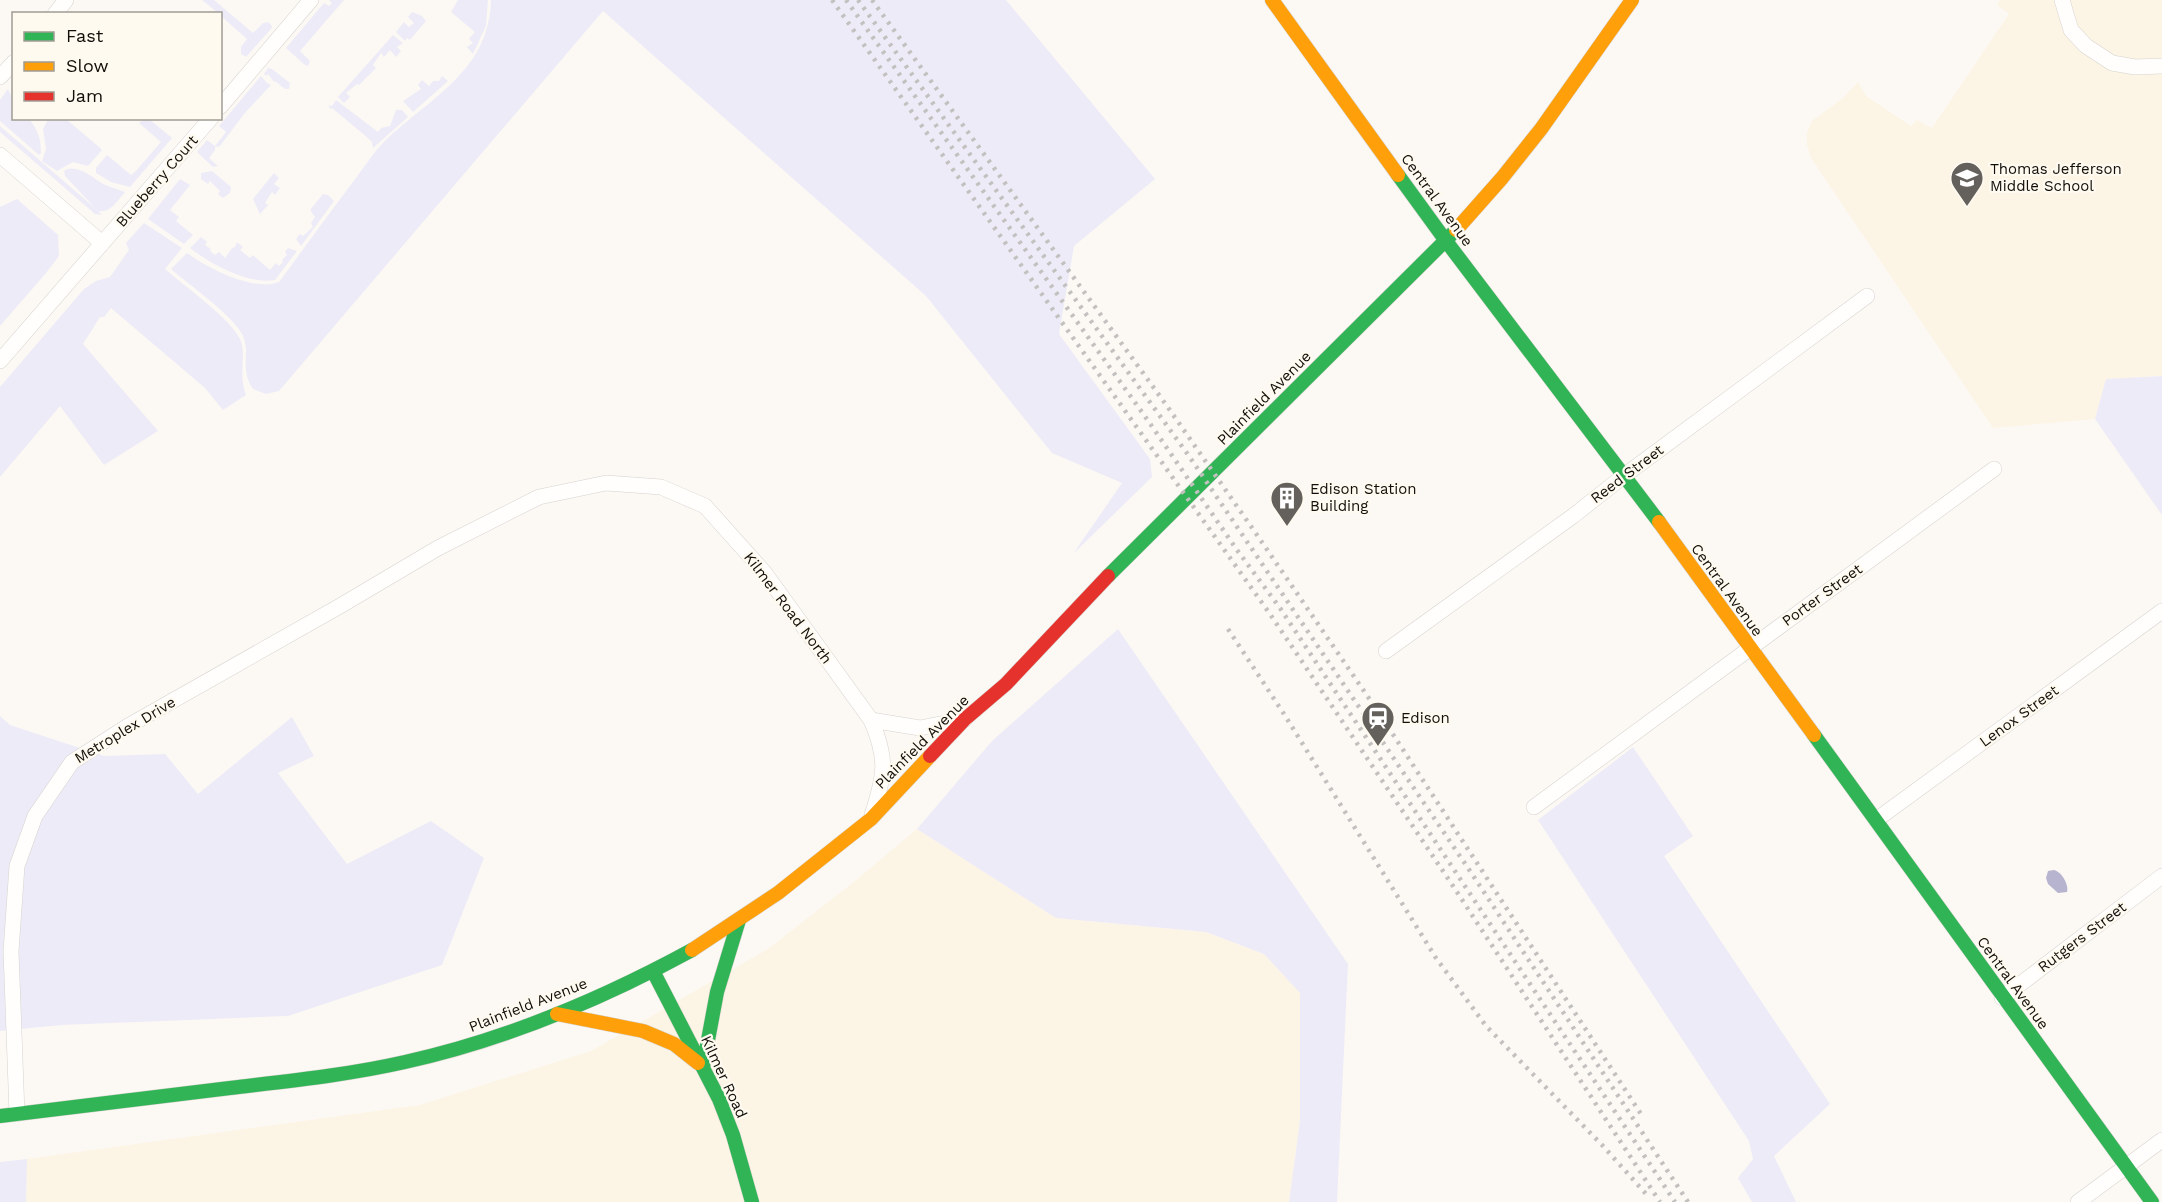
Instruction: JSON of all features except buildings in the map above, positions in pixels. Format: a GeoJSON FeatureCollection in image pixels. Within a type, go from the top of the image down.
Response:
{"type":"FeatureCollection","features":[{"type":"Feature","properties":{"kind":"street"},"geometry":{"type":"LineString","coordinates":[[57,12],[66,0]]}},
{"type":"Feature","properties":{"kind":"street"},"geometry":{"type":"LineString","coordinates":[[222,105],[311,0]]}},
{"type":"Feature","properties":{"kind":"street","name":"Central Avenue"},"geometry":{"type":"LineString","coordinates":[[1272,0],[1446,241],[1625,475],[2152,1202]]}},
{"type":"Feature","properties":{"kind":"street","name":"Plainfield Avenue"},"geometry":{"type":"LineString","coordinates":[[0,1116],[311,1078],[405,1062],[476,1043],[557,1014],[653,971],[740,920],[871,819],[965,719],[1006,684],[1083,601],[1446,241],[1502,178],[1541,129],[1632,0]]}},
{"type":"Feature","properties":{"kind":"street"},"geometry":{"type":"LineString","coordinates":[[2062,0],[2071,30],[2086,46],[2112,63],[2135,67],[2162,66]]}},
{"type":"Feature","properties":{"kind":"street"},"geometry":{"type":"LineString","coordinates":[[0,77],[12,64]]}},
{"type":"Feature","properties":{"kind":"street","name":"Blueberry Court"},"geometry":{"type":"LineString","coordinates":[[0,361],[209,120]]}},
{"type":"Feature","properties":{"kind":"street"},"geometry":{"type":"LineString","coordinates":[[0,155],[102,243]]}},
{"type":"Feature","properties":{"kind":"street","name":"Reed Street"},"geometry":{"type":"LineString","coordinates":[[1386,651],[1573,516],[1867,296]]}},
{"type":"Feature","properties":{"kind":"street","name":"Porter Street"},"geometry":{"type":"LineString","coordinates":[[1534,807],[1994,469]]}},
{"type":"Feature","properties":{"kind":"street","name":"Kilmer Road North"},"geometry":{"type":"LineString","coordinates":[[340,606],[438,548],[539,497],[606,483],[661,487],[705,507],[764,572],[871,720],[881,743],[884,765],[881,788],[871,819]]}},
{"type":"Feature","properties":{"kind":"street","name":"Metroplex Drive"},"geometry":{"type":"LineString","coordinates":[[17,1114],[11,951],[17,866],[34,816],[72,762],[128,726],[340,606]]}},
{"type":"Feature","properties":{"kind":"street","name":"Lenox Street"},"geometry":{"type":"LineString","coordinates":[[1876,820],[2162,611]]}},
{"type":"Feature","properties":{"kind":"street"},"geometry":{"type":"LineString","coordinates":[[871,720],[920,728],[965,719]]}},
{"type":"Feature","properties":{"kind":"street","name":"Rutgers Street"},"geometry":{"type":"LineString","coordinates":[[2002,998],[2162,876]]}},
{"type":"Feature","properties":{"kind":"street"},"geometry":{"type":"LineString","coordinates":[[557,1014],[643,1031],[674,1044],[703,1066],[709,1022],[722,970],[740,920]]}},
{"type":"Feature","properties":{"kind":"street","name":"Kilmer Road"},"geometry":{"type":"LineString","coordinates":[[653,971],[703,1066],[733,1135],[752,1202]]}},
{"type":"Feature","properties":{"kind":"street"},"geometry":{"type":"LineString","coordinates":[[2079,1202],[2162,1140]]}},
{"type":"Feature","properties":{"kind":"shaded area"},"geometry":{"type":"Polygon","coordinates":[[[202,0],[214,0],[253,33],[263,23],[268,22],[272,26],[246,57],[241,54],[241,47],[247,39],[222,17],[222,12],[217,12],[202,0]]]}},
{"type":"Feature","properties":{"kind":"shaded area"},"geometry":{"type":"Polygon","coordinates":[[[329,0],[344,0],[300,51],[310,61],[308,66],[305,65],[286,48],[324,3],[329,6],[332,3],[329,0]]]}},
{"type":"Feature","properties":{"kind":"shaded area"},"geometry":{"type":"Polygon","coordinates":[[[458,0],[488,0],[486,26],[473,54],[467,47],[473,43],[469,39],[475,32],[451,12],[458,0]]]}},
{"type":"Feature","properties":{"kind":"shaded area"},"geometry":{"type":"Polygon","coordinates":[[[491,0],[1006,0],[1155,179],[1074,246],[1059,334],[1150,459],[1152,477],[1073,554],[1122,483],[1052,453],[926,296],[603,11],[279,391],[266,394],[253,389],[247,375],[245,343],[238,328],[221,310],[171,269],[187,253],[231,277],[257,284],[279,282],[381,145],[452,83],[467,66],[488,26],[491,0]]]}},
{"type":"Feature","properties":{"kind":"shaded area"},"geometry":{"type":"Polygon","coordinates":[[[2000,0],[2162,0],[2162,376],[2106,379],[2095,419],[1993,428],[1811,158],[1807,145],[1807,133],[1812,121],[1842,99],[1858,82],[1866,96],[1911,126],[1917,120],[1932,128],[2009,14],[1997,5],[2000,0]]]}},
{"type":"Feature","properties":{"kind":"shaded area"},"geometry":{"type":"Polygon","coordinates":[[[412,12],[422,16],[426,21],[410,40],[407,38],[405,41],[396,32],[404,22],[409,27],[414,23],[408,17],[412,12]]]}},
{"type":"Feature","properties":{"kind":"shaded area"},"geometry":{"type":"Polygon","coordinates":[[[393,35],[403,43],[397,47],[401,51],[396,57],[390,50],[384,57],[381,53],[373,65],[376,68],[359,85],[357,84],[346,93],[350,97],[344,103],[338,97],[393,35]]]}},
{"type":"Feature","properties":{"kind":"shaded area"},"geometry":{"type":"Polygon","coordinates":[[[268,68],[290,83],[289,89],[274,82],[268,74],[266,76],[264,74],[268,68]]]}},
{"type":"Feature","properties":{"kind":"shaded area"},"geometry":{"type":"Polygon","coordinates":[[[261,76],[271,85],[244,114],[220,146],[215,147],[209,158],[218,166],[213,167],[197,152],[207,140],[215,146],[226,132],[219,126],[261,76]]]}},
{"type":"Feature","properties":{"kind":"shaded area"},"geometry":{"type":"Polygon","coordinates":[[[442,76],[448,81],[413,112],[403,101],[421,89],[418,85],[422,80],[429,86],[433,81],[439,81],[442,76]]]}},
{"type":"Feature","properties":{"kind":"shaded area"},"geometry":{"type":"Polygon","coordinates":[[[8,89],[12,97],[12,120],[30,120],[40,139],[41,153],[39,155],[0,121],[0,100],[8,89]]]}},
{"type":"Feature","properties":{"kind":"shaded area"},"geometry":{"type":"Polygon","coordinates":[[[336,100],[378,132],[381,128],[390,126],[396,110],[402,110],[408,117],[373,148],[368,138],[332,108],[330,109],[329,105],[332,106],[336,100]]]}},
{"type":"Feature","properties":{"kind":"shaded area"},"geometry":{"type":"Polygon","coordinates":[[[48,120],[67,120],[102,150],[88,166],[73,162],[57,171],[42,161],[46,149],[43,129],[48,120]]]}},
{"type":"Feature","properties":{"kind":"shaded area"},"geometry":{"type":"Polygon","coordinates":[[[143,120],[150,120],[172,138],[130,187],[111,182],[96,173],[96,168],[107,155],[131,175],[161,142],[139,123],[143,120]]]}},
{"type":"Feature","properties":{"kind":"shaded area"},"geometry":{"type":"Polygon","coordinates":[[[0,126],[95,208],[65,176],[64,171],[79,170],[103,184],[125,192],[110,208],[98,211],[102,215],[95,214],[0,132],[0,126]]]}},
{"type":"Feature","properties":{"kind":"shaded area"},"geometry":{"type":"Polygon","coordinates":[[[212,171],[231,187],[230,193],[223,198],[218,194],[220,191],[210,181],[208,184],[201,179],[201,173],[212,171]]]}},
{"type":"Feature","properties":{"kind":"shaded area"},"geometry":{"type":"Polygon","coordinates":[[[274,173],[279,178],[274,184],[280,188],[275,195],[272,192],[265,203],[268,205],[260,214],[253,199],[274,173]]]}},
{"type":"Feature","properties":{"kind":"shaded area"},"geometry":{"type":"Polygon","coordinates":[[[180,179],[190,185],[170,210],[179,217],[176,221],[193,235],[184,244],[148,219],[180,179]]]}},
{"type":"Feature","properties":{"kind":"shaded area"},"geometry":{"type":"Polygon","coordinates":[[[323,194],[328,195],[334,201],[301,246],[296,239],[313,227],[311,223],[315,217],[310,210],[323,194]]]}},
{"type":"Feature","properties":{"kind":"shaded area"},"geometry":{"type":"Polygon","coordinates":[[[17,199],[58,235],[59,256],[0,326],[0,207],[17,199]]]}},
{"type":"Feature","properties":{"kind":"shaded area"},"geometry":{"type":"Polygon","coordinates":[[[144,223],[182,248],[165,269],[217,312],[240,339],[246,395],[223,410],[205,388],[111,308],[104,317],[100,317],[83,344],[158,431],[104,465],[60,406],[0,477],[0,387],[84,289],[96,281],[110,277],[129,250],[126,243],[144,223]]]}},
{"type":"Feature","properties":{"kind":"shaded area"},"geometry":{"type":"Polygon","coordinates":[[[201,237],[207,242],[205,245],[211,249],[210,251],[215,255],[219,252],[225,258],[237,242],[243,247],[240,250],[250,258],[253,255],[270,270],[276,263],[279,266],[283,262],[288,248],[297,251],[275,280],[265,281],[230,272],[190,248],[201,237]]]}},
{"type":"Feature","properties":{"kind":"shaded area"},"geometry":{"type":"Polygon","coordinates":[[[2162,376],[2162,515],[2095,419],[2106,379],[2162,376]]]}},
{"type":"Feature","properties":{"kind":"shaded area"},"geometry":{"type":"Polygon","coordinates":[[[1118,629],[1348,964],[1337,1202],[1289,1202],[1300,1121],[1300,993],[1264,954],[1206,932],[1056,918],[917,829],[992,741],[1118,629]]]}},
{"type":"Feature","properties":{"kind":"shaded area"},"geometry":{"type":"Polygon","coordinates":[[[0,716],[10,725],[104,756],[165,754],[198,794],[292,717],[314,756],[278,773],[347,864],[431,821],[484,858],[442,965],[288,1016],[62,1025],[0,1031],[0,716]]]}},
{"type":"Feature","properties":{"kind":"shaded area"},"geometry":{"type":"Polygon","coordinates":[[[1633,747],[1693,836],[1664,856],[1830,1104],[1774,1156],[1796,1202],[1752,1202],[1738,1178],[1753,1159],[1749,1141],[1538,820],[1633,747]]]}},
{"type":"Feature","properties":{"kind":"shaded area"},"geometry":{"type":"Polygon","coordinates":[[[917,829],[1056,918],[1206,932],[1264,954],[1300,993],[1300,1121],[1289,1202],[26,1202],[27,1159],[420,1105],[591,1051],[768,949],[917,829]]]}},
{"type":"Feature","properties":{"kind":"shaded area"},"geometry":{"type":"Polygon","coordinates":[[[2054,870],[2064,879],[2067,892],[2058,893],[2048,884],[2046,878],[2048,871],[2054,870]]]}},
{"type":"Feature","properties":{"kind":"shaded area"},"geometry":{"type":"Polygon","coordinates":[[[27,1159],[26,1202],[0,1202],[0,1162],[27,1159]]]}},
{"type":"Feature","properties":{"kind":"railway"},"geometry":{"type":"LineString","coordinates":[[832,0],[1270,614],[1453,886],[1660,1202]]}},
{"type":"Feature","properties":{"kind":"railway"},"geometry":{"type":"LineString","coordinates":[[846,0],[1280,608],[1675,1202]]}},
{"type":"Feature","properties":{"kind":"railway"},"geometry":{"type":"LineString","coordinates":[[858,0],[1189,456],[1472,874],[1688,1202]]}},
{"type":"Feature","properties":{"kind":"railway"},"geometry":{"type":"LineString","coordinates":[[872,0],[1167,406],[1257,535],[1379,713],[1641,1114]]}},
{"type":"Feature","properties":{"kind":"railway"},"geometry":{"type":"LineString","coordinates":[[1228,629],[1284,714],[1436,958],[1486,1026],[1603,1146],[1647,1195]]}},
{"type":"Feature","properties":{"kind":"traffic: fast"},"geometry":{"type":"LineString","coordinates":[[1398,175],[1659,522]]}},
{"type":"Feature","properties":{"kind":"traffic: fast"},"geometry":{"type":"LineString","coordinates":[[1108,576],[1456,230]]}},
{"type":"Feature","properties":{"kind":"traffic: fast"},"geometry":{"type":"LineString","coordinates":[[1814,735],[2152,1202]]}},
{"type":"Feature","properties":{"kind":"traffic: fast"},"geometry":{"type":"LineString","coordinates":[[703,1067],[717,992],[739,920]]}},
{"type":"Feature","properties":{"kind":"traffic: fast"},"geometry":{"type":"LineString","coordinates":[[0,1116],[318,1077],[405,1062],[479,1042],[552,1016],[623,985],[692,950]]}},
{"type":"Feature","properties":{"kind":"traffic: fast"},"geometry":{"type":"LineString","coordinates":[[653,971],[719,1099],[733,1135],[752,1202]]}},
{"type":"Feature","properties":{"kind":"traffic: slow"},"geometry":{"type":"LineString","coordinates":[[1272,0],[1398,175]]}},
{"type":"Feature","properties":{"kind":"traffic: slow"},"geometry":{"type":"LineString","coordinates":[[1456,230],[1541,129],[1632,0]]}},
{"type":"Feature","properties":{"kind":"traffic: slow"},"geometry":{"type":"LineString","coordinates":[[1659,522],[1814,735]]}},
{"type":"Feature","properties":{"kind":"traffic: slow"},"geometry":{"type":"LineString","coordinates":[[692,950],[778,893],[871,819],[930,756]]}},
{"type":"Feature","properties":{"kind":"traffic: slow"},"geometry":{"type":"LineString","coordinates":[[557,1014],[643,1031],[674,1044],[698,1063]]}},
{"type":"Feature","properties":{"kind":"traffic: jam"},"geometry":{"type":"LineString","coordinates":[[930,756],[965,719],[1006,684],[1108,576]]}},
{"type":"Feature","properties":{"kind":"place","name":"Thomas Jefferson Middle School"},"geometry":{"type":"Point","coordinates":[1967,207]}},
{"type":"Feature","properties":{"kind":"place","name":"Edison Station Building"},"geometry":{"type":"Point","coordinates":[1287,527]}},
{"type":"Feature","properties":{"kind":"place","name":"Edison"},"geometry":{"type":"Point","coordinates":[1378,747]}}]}
